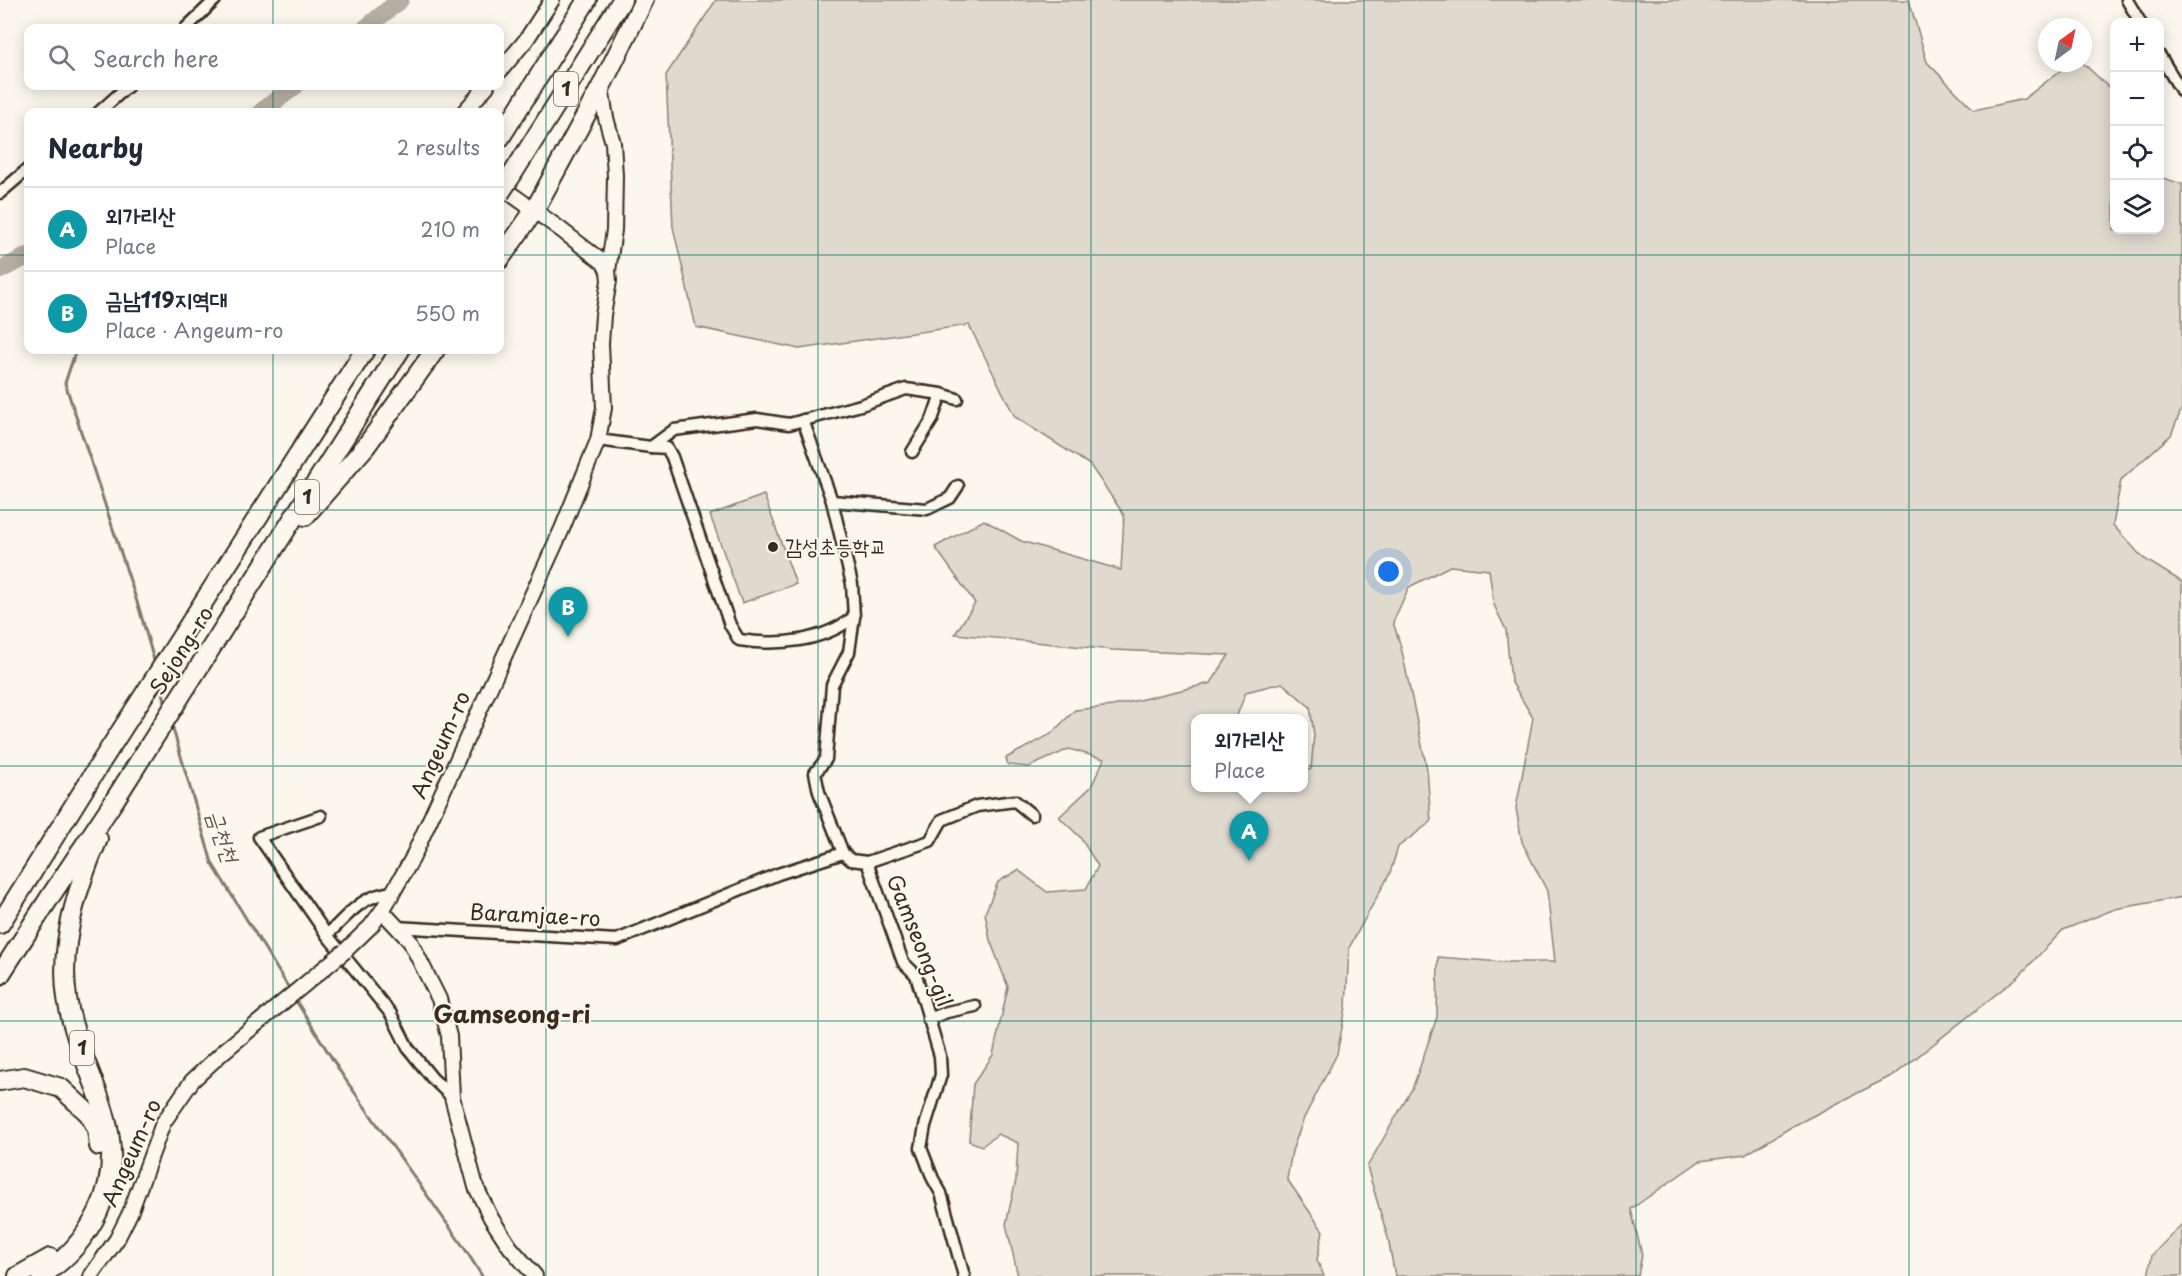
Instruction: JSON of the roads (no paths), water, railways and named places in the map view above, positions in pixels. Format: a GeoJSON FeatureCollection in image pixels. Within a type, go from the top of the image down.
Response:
{"type":"FeatureCollection","features":[{"type":"Feature","properties":{"kind":"highway","name":"1"},"geometry":{"type":"LineString","coordinates":[[504,132],[588,0]]}},
{"type":"Feature","properties":{"kind":"highway","name":"1"},"geometry":{"type":"LineString","coordinates":[[504,184],[622,0]]}},
{"type":"Feature","properties":{"kind":"highway"},"geometry":{"type":"LineString","coordinates":[[504,254],[534,211],[601,87],[644,0]]}},
{"type":"Feature","properties":{"kind":"highway","name":"Sejong-ro"},"geometry":{"type":"LineString","coordinates":[[0,924],[362,354]]}},
{"type":"Feature","properties":{"kind":"highway","name":"Sejong-ro"},"geometry":{"type":"LineString","coordinates":[[0,975],[114,801],[397,354]]}},
{"type":"Feature","properties":{"kind":"highway"},"geometry":{"type":"LineString","coordinates":[[267,561],[366,446],[432,354]]}},
{"type":"Feature","properties":{"kind":"highway","name":"1"},"geometry":{"type":"LineString","coordinates":[[41,1276],[63,1260],[90,1228],[107,1194],[111,1174],[108,1125],[102,1101],[76,1033],[67,999],[65,967],[79,890],[91,854],[114,801]]}},
{"type":"Feature","properties":{"kind":"highway","name":"1"},"geometry":{"type":"LineString","coordinates":[[0,902],[76,804]]}},
{"type":"Feature","properties":{"kind":"highway"},"geometry":{"type":"LineString","coordinates":[[0,1081],[24,1077],[61,1088],[89,1114],[97,1129],[100,1154],[98,1182],[80,1224],[55,1255],[18,1276]]}},
{"type":"Feature","properties":{"kind":"street"},"geometry":{"type":"LineString","coordinates":[[190,24],[215,0]]}},
{"type":"Feature","properties":{"kind":"street"},"geometry":{"type":"LineString","coordinates":[[504,66],[526,40],[552,0]]}},
{"type":"Feature","properties":{"kind":"street"},"geometry":{"type":"LineString","coordinates":[[2127,0],[2138,18]]}},
{"type":"Feature","properties":{"kind":"street"},"geometry":{"type":"LineString","coordinates":[[2164,63],[2182,92]]}},
{"type":"Feature","properties":{"kind":"street","name":"Angeum-ro"},"geometry":{"type":"LineString","coordinates":[[91,1276],[117,1239],[164,1123],[192,1081],[224,1051],[345,951],[371,926],[382,911],[412,859],[562,529],[598,440],[604,408],[601,344],[614,230],[615,176],[613,143],[601,87]]}},
{"type":"Feature","properties":{"kind":"street"},"geometry":{"type":"LineString","coordinates":[[103,108],[124,90]]}},
{"type":"Feature","properties":{"kind":"street"},"geometry":{"type":"LineString","coordinates":[[468,108],[483,90]]}},
{"type":"Feature","properties":{"kind":"street"},"geometry":{"type":"LineString","coordinates":[[0,193],[24,172]]}},
{"type":"Feature","properties":{"kind":"street"},"geometry":{"type":"LineString","coordinates":[[504,187],[534,211],[561,228],[604,263],[608,271]]}},
{"type":"Feature","properties":{"kind":"street"},"geometry":{"type":"LineString","coordinates":[[651,447],[674,430],[698,425],[757,419],[789,424],[861,405],[906,389],[941,394],[957,399]]}},
{"type":"Feature","properties":{"kind":"street"},"geometry":{"type":"LineString","coordinates":[[912,452],[932,420],[941,394]]}},
{"type":"Feature","properties":{"kind":"street"},"geometry":{"type":"LineString","coordinates":[[803,420],[832,501],[852,584],[854,617],[849,652],[832,685],[826,759],[814,773],[843,853]]}},
{"type":"Feature","properties":{"kind":"street"},"geometry":{"type":"LineString","coordinates":[[598,440],[667,448],[730,625],[740,640],[763,644],[792,642],[829,632],[841,627],[854,617]]}},
{"type":"Feature","properties":{"kind":"street"},"geometry":{"type":"LineString","coordinates":[[832,501],[927,509],[950,498],[958,486]]}},
{"type":"Feature","properties":{"kind":"street","name":"Gamseong-gil"},"geometry":{"type":"LineString","coordinates":[[843,853],[851,860],[867,862],[930,841],[942,820],[976,806],[1015,801],[1032,815]]}},
{"type":"Feature","properties":{"kind":"street"},"geometry":{"type":"LineString","coordinates":[[321,816],[259,837],[327,935],[391,1014],[408,1048],[426,1071],[452,1097]]}},
{"type":"Feature","properties":{"kind":"street","name":"Baramjae-ro"},"geometry":{"type":"LineString","coordinates":[[396,927],[616,940],[778,874],[843,853]]}},
{"type":"Feature","properties":{"kind":"street","name":"Gamseong-gil"},"geometry":{"type":"LineString","coordinates":[[867,862],[903,962],[916,975],[940,1056],[941,1075],[925,1126],[921,1148],[941,1193],[964,1276]]}},
{"type":"Feature","properties":{"kind":"street"},"geometry":{"type":"LineString","coordinates":[[327,935],[363,900],[393,892]]}},
{"type":"Feature","properties":{"kind":"street"},"geometry":{"type":"LineString","coordinates":[[382,911],[410,941],[439,999],[449,1036],[452,1097],[476,1187],[491,1218],[535,1276]]}},
{"type":"Feature","properties":{"kind":"street"},"geometry":{"type":"LineString","coordinates":[[928,1018],[975,1006]]}},
{"type":"Feature","properties":{"kind":"waterway"},"geometry":{"type":"LineString","coordinates":[[371,24],[400,0]]}},
{"type":"Feature","properties":{"kind":"waterway"},"geometry":{"type":"LineString","coordinates":[[266,108],[290,90]]}},
{"type":"Feature","properties":{"kind":"waterway"},"geometry":{"type":"LineString","coordinates":[[0,270],[24,258]]}},
{"type":"Feature","properties":{"kind":"waterway","name":"금천천"},"geometry":{"type":"LineString","coordinates":[[75,354],[65,383],[139,608],[155,664]]}},
{"type":"Feature","properties":{"kind":"waterway","name":"금천천"},"geometry":{"type":"LineString","coordinates":[[160,682],[166,704]]}},
{"type":"Feature","properties":{"kind":"waterway","name":"금천천"},"geometry":{"type":"LineString","coordinates":[[171,722],[212,863],[290,990]]}},
{"type":"Feature","properties":{"kind":"waterway","name":"금천천"},"geometry":{"type":"LineString","coordinates":[[295,999],[343,1076],[482,1276]]}},
{"type":"Feature","properties":{"kind":"place","name":"감성초등학교"},"geometry":{"type":"Point","coordinates":[773,547]}},
{"type":"Feature","properties":{"kind":"place","name":"금남119지역대"},"geometry":{"type":"Point","coordinates":[568,637]}},
{"type":"Feature","properties":{"kind":"place","name":"외가리산"},"geometry":{"type":"Point","coordinates":[1249,861]}},
{"type":"Feature","properties":{"kind":"district","name":"Gamseong-ri"},"geometry":{"type":"Point","coordinates":[512,1015]}}]}
